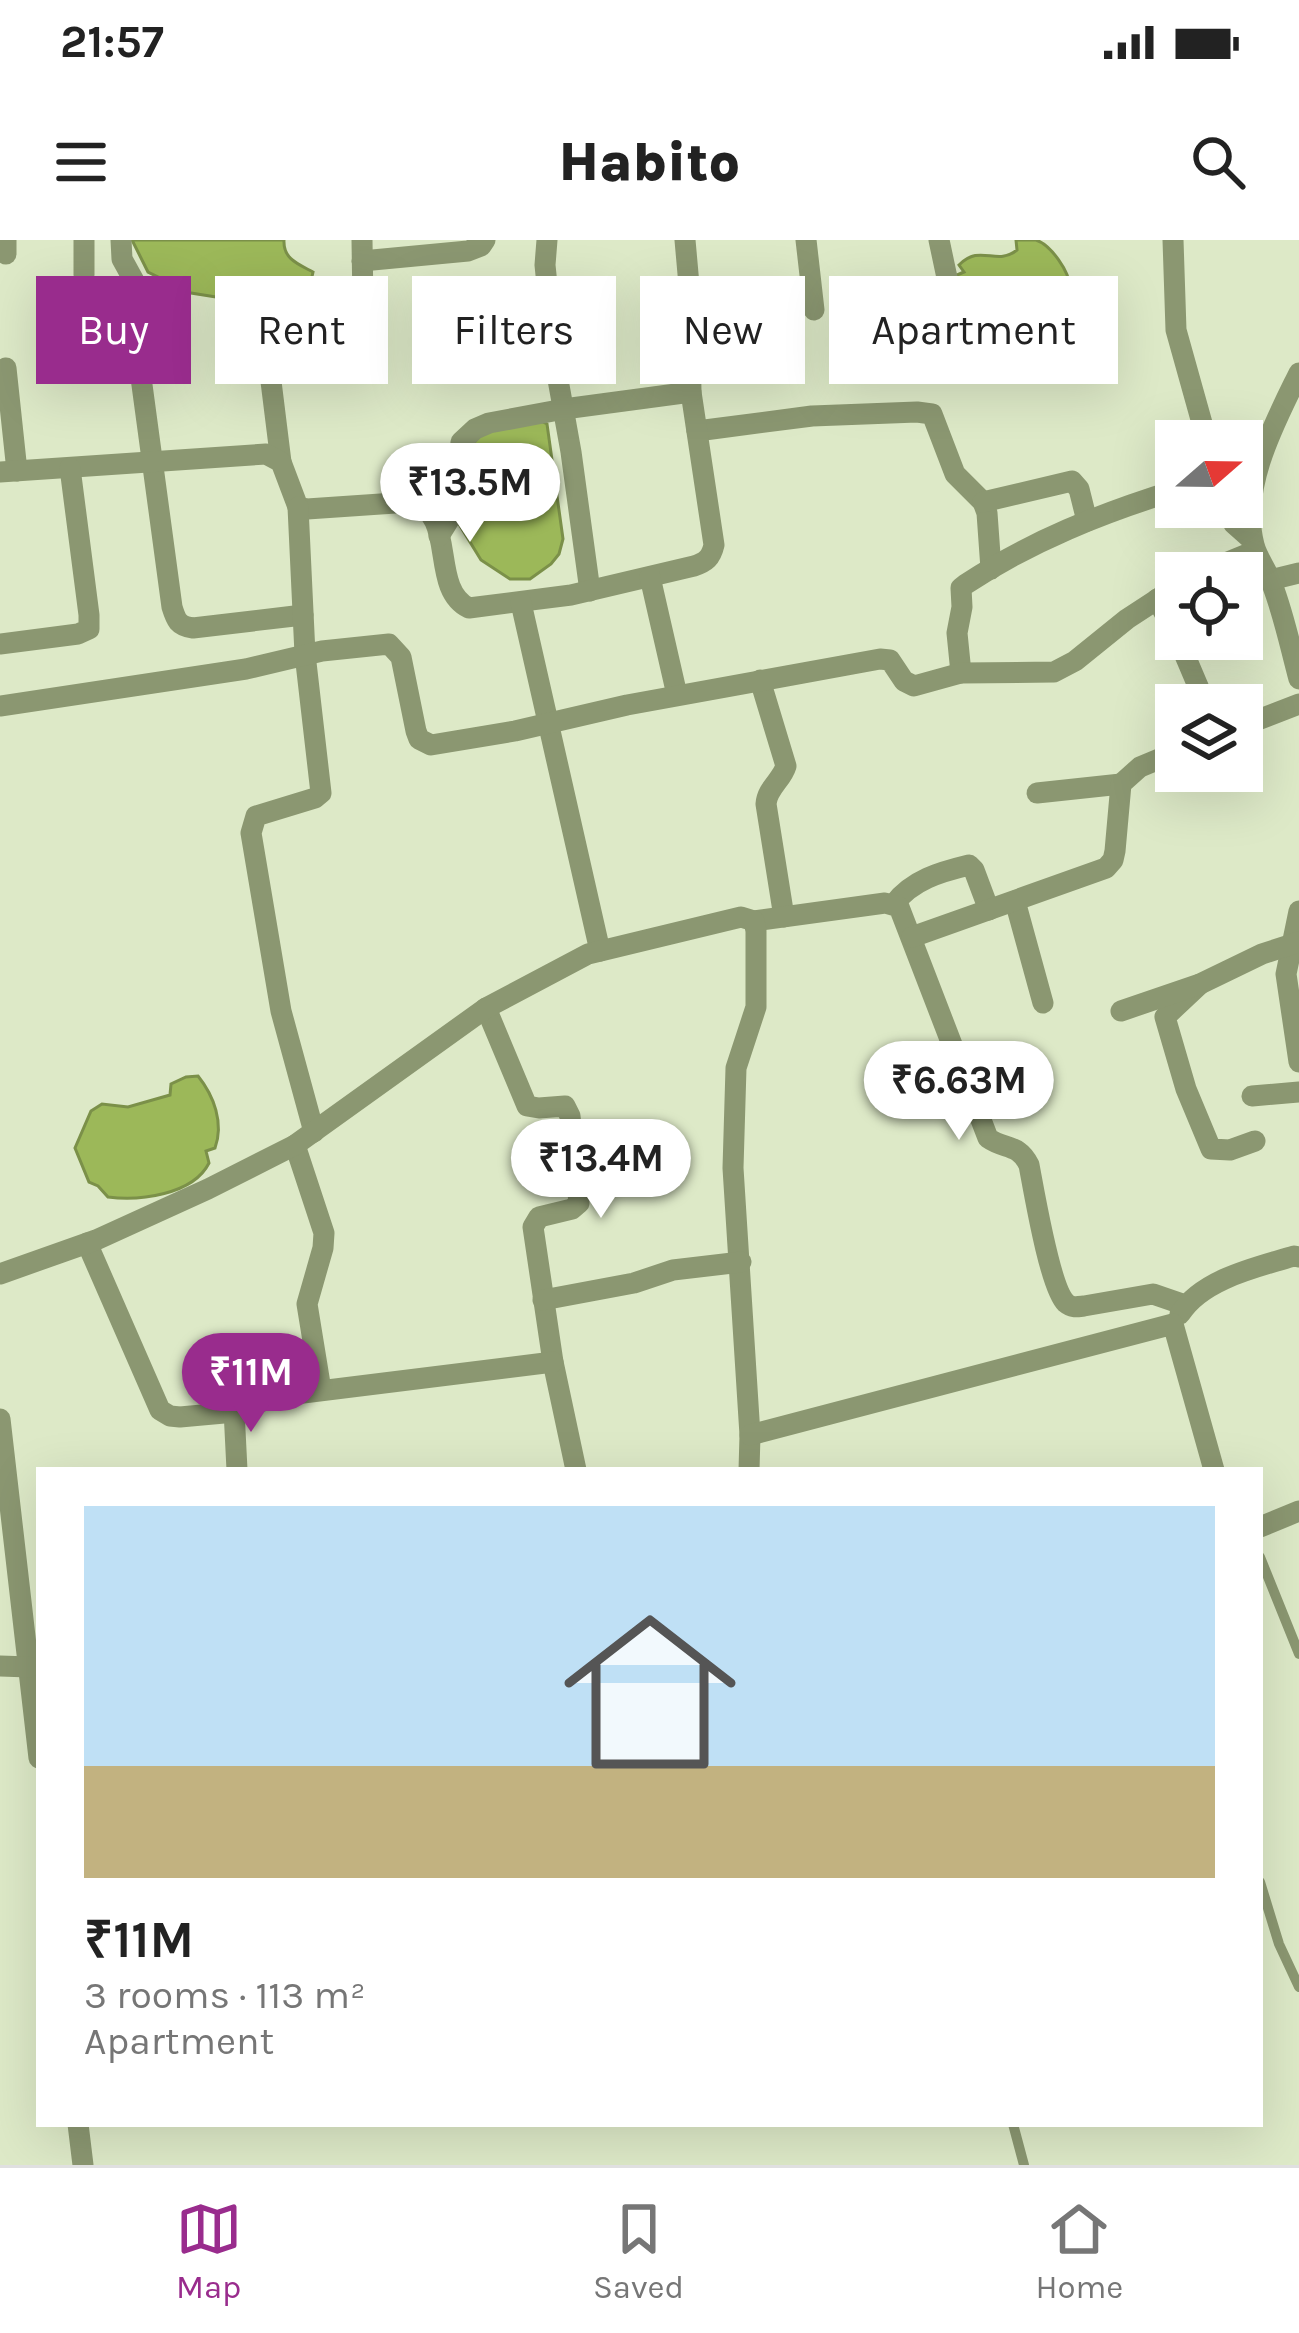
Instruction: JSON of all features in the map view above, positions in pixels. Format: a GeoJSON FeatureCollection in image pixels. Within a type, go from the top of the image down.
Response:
{"type":"FeatureCollection","features":[{"type":"Feature","properties":{"kind":"street"},"geometry":{"type":"LineString","coordinates":[[84,240],[84,274]]}},
{"type":"Feature","properties":{"kind":"street"},"geometry":{"type":"LineString","coordinates":[[121,240],[122,259],[140,300],[137,348],[176,621],[194,628],[303,615]]}},
{"type":"Feature","properties":{"kind":"street"},"geometry":{"type":"LineString","coordinates":[[547,240],[553,344],[590,591]]}},
{"type":"Feature","properties":{"kind":"street"},"geometry":{"type":"LineString","coordinates":[[298,507],[423,505],[439,536],[449,587],[461,606],[483,608],[590,591],[705,562],[714,545],[691,392],[685,240]]}},
{"type":"Feature","properties":{"kind":"street"},"geometry":{"type":"LineString","coordinates":[[806,240],[814,310]]}},
{"type":"Feature","properties":{"kind":"street"},"geometry":{"type":"LineString","coordinates":[[939,240],[947,276]]}},
{"type":"Feature","properties":{"kind":"street"},"geometry":{"type":"LineString","coordinates":[[1173,240],[1176,329],[1201,420]]}},
{"type":"Feature","properties":{"kind":"street"},"geometry":{"type":"LineString","coordinates":[[362,250],[468,251],[482,242]]}},
{"type":"Feature","properties":{"kind":"street"},"geometry":{"type":"LineString","coordinates":[[6,368],[9,471],[254,454],[275,456],[281,462]]}},
{"type":"Feature","properties":{"kind":"street"},"geometry":{"type":"LineString","coordinates":[[1254,545],[1252,507],[1258,470],[1299,373]]}},
{"type":"Feature","properties":{"kind":"street"},"geometry":{"type":"LineString","coordinates":[[271,384],[281,462],[298,507],[305,654],[321,793],[263,812],[256,816],[251,833],[281,1011],[314,1132]]}},
{"type":"Feature","properties":{"kind":"street"},"geometry":{"type":"LineString","coordinates":[[439,536],[455,510],[459,454],[467,435],[489,423],[691,392]]}},
{"type":"Feature","properties":{"kind":"street"},"geometry":{"type":"LineString","coordinates":[[698,431],[812,416],[927,412],[935,417],[955,475],[983,502],[991,569]]}},
{"type":"Feature","properties":{"kind":"street"},"geometry":{"type":"LineString","coordinates":[[0,644],[89,629],[70,468]]}},
{"type":"Feature","properties":{"kind":"street"},"geometry":{"type":"LineString","coordinates":[[983,502],[1072,481],[1087,521]]}},
{"type":"Feature","properties":{"kind":"street"},"geometry":{"type":"LineString","coordinates":[[961,673],[957,633],[961,588],[1045,539],[1155,497]]}},
{"type":"Feature","properties":{"kind":"street"},"geometry":{"type":"LineString","coordinates":[[1238,528],[1254,545],[1270,580],[1299,679]]}},
{"type":"Feature","properties":{"kind":"street"},"geometry":{"type":"LineString","coordinates":[[1241,552],[1254,545]]}},
{"type":"Feature","properties":{"kind":"street"},"geometry":{"type":"LineString","coordinates":[[1270,580],[1299,573]]}},
{"type":"Feature","properties":{"kind":"street"},"geometry":{"type":"LineString","coordinates":[[650,577],[677,695]]}},
{"type":"Feature","properties":{"kind":"street"},"geometry":{"type":"LineString","coordinates":[[0,706],[246,669],[380,643],[397,649],[401,657],[416,731],[424,744],[431,745],[880,659],[895,664],[908,685],[961,673],[1054,672],[1155,601]]}},
{"type":"Feature","properties":{"kind":"street"},"geometry":{"type":"LineString","coordinates":[[520,603],[600,951]]}},
{"type":"Feature","properties":{"kind":"street"},"geometry":{"type":"LineString","coordinates":[[760,680],[785,757],[784,774],[770,790],[766,804],[784,917]]}},
{"type":"Feature","properties":{"kind":"street"},"geometry":{"type":"LineString","coordinates":[[1263,718],[1299,704]]}},
{"type":"Feature","properties":{"kind":"street"},"geometry":{"type":"LineString","coordinates":[[1037,793],[1121,784],[1155,761]]}},
{"type":"Feature","properties":{"kind":"street"},"geometry":{"type":"LineString","coordinates":[[912,937],[1106,868],[1113,860],[1121,784]]}},
{"type":"Feature","properties":{"kind":"street"},"geometry":{"type":"LineString","coordinates":[[0,1274],[87,1243],[296,1145],[486,1008],[588,954],[741,917],[754,921],[894,904],[916,882],[969,865],[989,910]]}},
{"type":"Feature","properties":{"kind":"street"},"geometry":{"type":"LineString","coordinates":[[1015,901],[1043,1003]]}},
{"type":"Feature","properties":{"kind":"street"},"geometry":{"type":"LineString","coordinates":[[894,904],[912,937],[988,1138],[1017,1149],[1029,1165],[1063,1299],[1073,1307],[1153,1294],[1179,1315],[1213,1467]]}},
{"type":"Feature","properties":{"kind":"street"},"geometry":{"type":"LineString","coordinates":[[1299,911],[1286,974],[1296,1015],[1299,1062]]}},
{"type":"Feature","properties":{"kind":"street"},"geometry":{"type":"LineString","coordinates":[[749,1467],[734,1168],[736,1068],[757,1007],[754,921]]}},
{"type":"Feature","properties":{"kind":"street"},"geometry":{"type":"LineString","coordinates":[[1120,1011],[1200,984],[1296,943]]}},
{"type":"Feature","properties":{"kind":"street"},"geometry":{"type":"LineString","coordinates":[[1200,984],[1165,1017],[1186,1088],[1211,1149],[1230,1150],[1255,1141]]}},
{"type":"Feature","properties":{"kind":"street"},"geometry":{"type":"LineString","coordinates":[[486,1008],[527,1106],[565,1106],[570,1116],[579,1203],[535,1221],[553,1362],[576,1467]]}},
{"type":"Feature","properties":{"kind":"street"},"geometry":{"type":"LineString","coordinates":[[1252,1096],[1299,1092]]}},
{"type":"Feature","properties":{"kind":"street"},"geometry":{"type":"LineString","coordinates":[[296,1145],[323,1233],[323,1248],[307,1295],[321,1390]]}},
{"type":"Feature","properties":{"kind":"street"},"geometry":{"type":"LineString","coordinates":[[87,1243],[160,1410],[170,1416],[234,1411],[263,1399],[321,1390],[553,1362]]}},
{"type":"Feature","properties":{"kind":"street"},"geometry":{"type":"LineString","coordinates":[[750,1435],[1179,1315],[1212,1287],[1299,1257]]}},
{"type":"Feature","properties":{"kind":"street"},"geometry":{"type":"LineString","coordinates":[[543,1300],[673,1270],[741,1262]]}},
{"type":"Feature","properties":{"kind":"street"},"geometry":{"type":"LineString","coordinates":[[234,1411],[237,1467]]}},
{"type":"Feature","properties":{"kind":"street"},"geometry":{"type":"LineString","coordinates":[[0,1418],[36,1730]]}},
{"type":"Feature","properties":{"kind":"street"},"geometry":{"type":"LineString","coordinates":[[1263,1526],[1299,1511]]}},
{"type":"Feature","properties":{"kind":"street"},"geometry":{"type":"LineString","coordinates":[[0,1666],[29,1666]]}},
{"type":"Feature","properties":{"kind":"street"},"geometry":{"type":"LineString","coordinates":[[78,2127],[82,2165]]}},
{"type":"Feature","properties":{"kind":"lane"},"geometry":{"type":"LineString","coordinates":[[1263,1564],[1299,1654]]}},
{"type":"Feature","properties":{"kind":"lane"},"geometry":{"type":"LineString","coordinates":[[1263,1892],[1279,1945],[1299,1987]]}},
{"type":"Feature","properties":{"kind":"lane"},"geometry":{"type":"LineString","coordinates":[[1014,2127],[1024,2165]]}},
{"type":"Feature","properties":{"kind":"shaded area"},"geometry":{"type":"Polygon","coordinates":[[[132,240],[284,240],[289,256],[313,272],[312,276],[215,276],[215,297],[191,293],[191,276],[148,272],[132,240]]]}},
{"type":"Feature","properties":{"kind":"shaded area"},"geometry":{"type":"Polygon","coordinates":[[[1016,240],[1036,240],[1048,247],[1068,276],[957,276],[964,272],[959,265],[967,259],[1017,250],[1016,240]]]}},
{"type":"Feature","properties":{"kind":"shaded area"},"geometry":{"type":"Polygon","coordinates":[[[539,420],[547,424],[563,539],[551,564],[530,579],[510,579],[481,560],[459,524],[462,458],[483,431],[539,420]]]}},
{"type":"Feature","properties":{"kind":"shaded area"},"geometry":{"type":"Polygon","coordinates":[[[198,1076],[218,1120],[215,1148],[206,1151],[209,1163],[201,1174],[178,1189],[135,1198],[108,1197],[89,1182],[75,1148],[91,1111],[102,1104],[128,1107],[170,1095],[171,1084],[198,1076]]]}}]}
